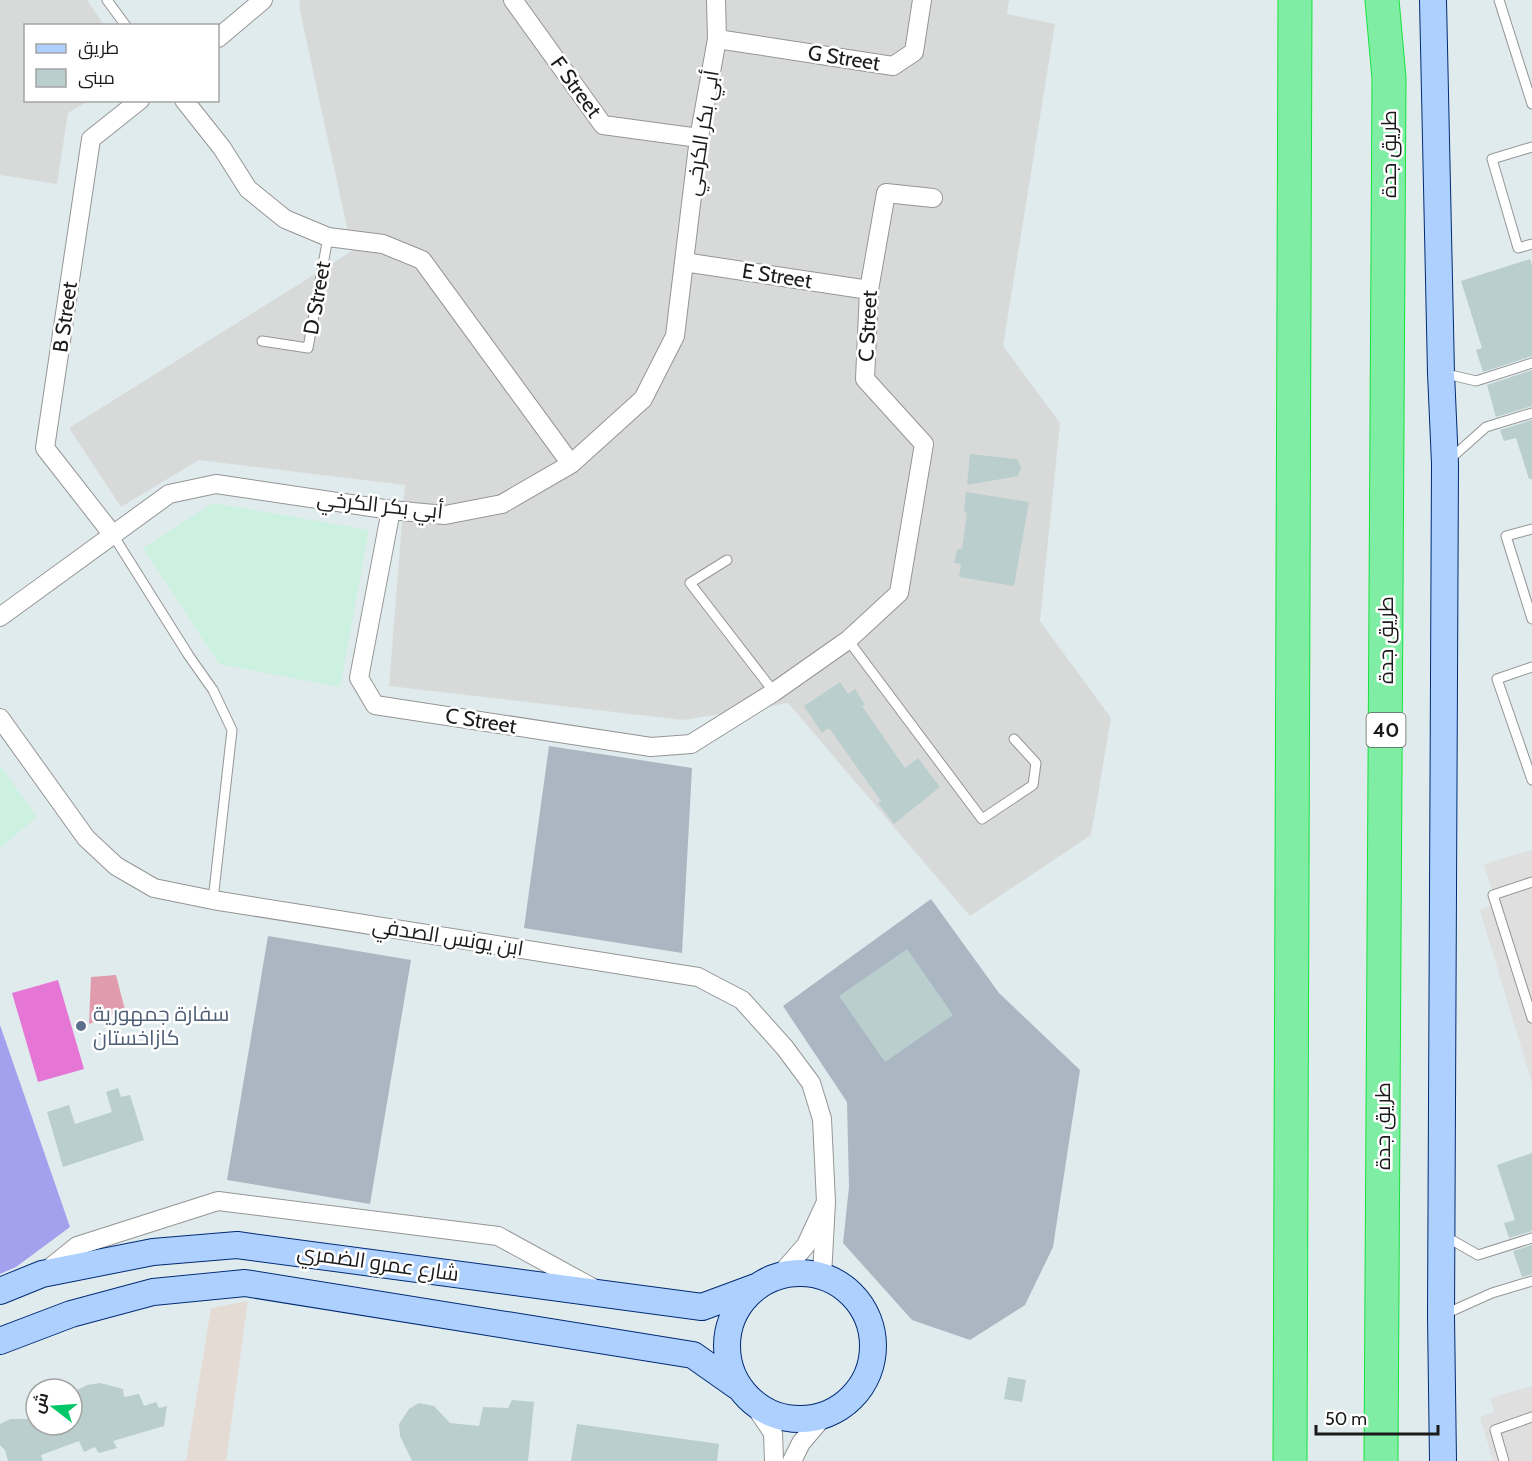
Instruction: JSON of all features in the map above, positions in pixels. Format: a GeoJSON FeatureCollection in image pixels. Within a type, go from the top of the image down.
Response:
{"type":"FeatureCollection","features":[{"type":"Feature","properties":{"kind":"highway"},"geometry":{"type":"LineString","coordinates":[[1290,1461],[1295,0]]}},
{"type":"Feature","properties":{"kind":"highway","name":"طريق جدة"},"geometry":{"type":"LineString","coordinates":[[1382,0],[1389,78],[1382,1461]]}},
{"type":"Feature","properties":{"kind":"street"},"geometry":{"type":"LineString","coordinates":[[219,37],[263,0]]}},
{"type":"Feature","properties":{"kind":"street","name":"F Street"},"geometry":{"type":"LineString","coordinates":[[513,0],[603,125],[699,138]]}},
{"type":"Feature","properties":{"kind":"street","name":"أبي بكر الكرخي"},"geometry":{"type":"LineString","coordinates":[[0,617],[169,494],[216,484],[391,510],[445,515],[502,504],[571,464],[643,399],[675,336],[699,138],[717,39],[716,0]]}},
{"type":"Feature","properties":{"kind":"street","name":"G Street"},"geometry":{"type":"LineString","coordinates":[[717,39],[893,66],[914,52],[922,0]]}},
{"type":"Feature","properties":{"kind":"street"},"geometry":{"type":"LineString","coordinates":[[1433,0],[1445,464],[1441,1316],[1443,1461]]}},
{"type":"Feature","properties":{"kind":"street","name":"B Street"},"geometry":{"type":"LineString","coordinates":[[113,536],[45,448],[91,139],[137,102]]}},
{"type":"Feature","properties":{"kind":"street"},"geometry":{"type":"LineString","coordinates":[[186,102],[222,148],[248,189],[285,219],[328,237],[383,244],[422,260],[571,464]]}},
{"type":"Feature","properties":{"kind":"street","name":"C Street"},"geometry":{"type":"LineString","coordinates":[[391,510],[359,678],[375,705],[651,747],[691,744],[774,692],[848,640],[899,592],[924,444],[865,379],[869,290],[886,193],[933,198]]}},
{"type":"Feature","properties":{"kind":"street","name":"E Street"},"geometry":{"type":"LineString","coordinates":[[684,262],[869,290]]}},
{"type":"Feature","properties":{"kind":"street","name":"ابن يونس الصدفي"},"geometry":{"type":"LineString","coordinates":[[0,718],[86,838],[116,866],[153,888],[213,900],[698,977],[742,1000],[785,1048],[811,1083],[822,1119],[826,1202],[822,1276]]}},
{"type":"Feature","properties":{"kind":"street"},"geometry":{"type":"LineString","coordinates":[[42,1274],[77,1246],[218,1201],[498,1236],[603,1293]]}},
{"type":"Feature","properties":{"kind":"street"},"geometry":{"type":"LineString","coordinates":[[779,1276],[806,1245],[826,1202]]}},
{"type":"Feature","properties":{"kind":"street","name":"شارع عمرو الضمري"},"geometry":{"type":"LineString","coordinates":[[0,1291],[42,1274],[153,1252],[237,1245],[702,1307],[756,1287]]}},
{"type":"Feature","properties":{"kind":"street"},"geometry":{"type":"LineString","coordinates":[[774,1461],[773,1433],[754,1405],[737,1386],[729,1366],[726,1344],[730,1322],[741,1303],[756,1287],[779,1276],[801,1273],[822,1276],[843,1287],[859,1303],[870,1323],[873,1346],[870,1368],[860,1389],[844,1406],[824,1417],[801,1443],[792,1461]]}},
{"type":"Feature","properties":{"kind":"street","name":"شارع عمرو الضمري"},"geometry":{"type":"LineString","coordinates":[[0,1341],[71,1314],[153,1292],[244,1284],[693,1355],[737,1386]]}},
{"type":"Feature","properties":{"kind":"street"},"geometry":{"type":"LineString","coordinates":[[754,1405],[776,1416],[800,1420],[824,1417]]}},
{"type":"Feature","properties":{"kind":"lane"},"geometry":{"type":"LineString","coordinates":[[107,0],[125,24]]}},
{"type":"Feature","properties":{"kind":"lane"},"geometry":{"type":"LineString","coordinates":[[1499,0],[1532,104]]}},
{"type":"Feature","properties":{"kind":"lane"},"geometry":{"type":"LineString","coordinates":[[1532,147],[1492,159],[1518,248],[1532,244]]}},
{"type":"Feature","properties":{"kind":"lane","name":"D Street"},"geometry":{"type":"LineString","coordinates":[[262,341],[309,348],[328,237]]}},
{"type":"Feature","properties":{"kind":"lane"},"geometry":{"type":"LineString","coordinates":[[1441,373],[1476,381],[1532,363]]}},
{"type":"Feature","properties":{"kind":"lane"},"geometry":{"type":"LineString","coordinates":[[1445,464],[1486,427],[1532,413]]}},
{"type":"Feature","properties":{"kind":"lane"},"geometry":{"type":"LineString","coordinates":[[1532,529],[1506,536],[1532,619]]}},
{"type":"Feature","properties":{"kind":"lane"},"geometry":{"type":"LineString","coordinates":[[113,536],[213,690],[232,730],[213,900]]}},
{"type":"Feature","properties":{"kind":"lane"},"geometry":{"type":"LineString","coordinates":[[728,560],[690,583],[774,692]]}},
{"type":"Feature","properties":{"kind":"lane"},"geometry":{"type":"LineString","coordinates":[[848,640],[982,819],[1034,785],[1036,762],[1014,739]]}},
{"type":"Feature","properties":{"kind":"lane"},"geometry":{"type":"LineString","coordinates":[[1532,667],[1497,679],[1532,780]]}},
{"type":"Feature","properties":{"kind":"lane"},"geometry":{"type":"LineString","coordinates":[[1532,882],[1493,895],[1532,1018]]}},
{"type":"Feature","properties":{"kind":"lane"},"geometry":{"type":"LineString","coordinates":[[1442,1233],[1478,1255],[1532,1239]]}},
{"type":"Feature","properties":{"kind":"lane"},"geometry":{"type":"LineString","coordinates":[[1441,1316],[1492,1293],[1532,1281]]}},
{"type":"Feature","properties":{"kind":"lane"},"geometry":{"type":"LineString","coordinates":[[1504,1461],[1495,1430],[1532,1417]]}},
{"type":"Feature","properties":{"kind":"shaded area"},"geometry":{"type":"Polygon","coordinates":[[[0,0],[87,0],[103,24],[24,24],[24,102],[86,102],[68,113],[57,184],[0,175],[0,0]]]}},
{"type":"Feature","properties":{"kind":"shaded area"},"geometry":{"type":"Polygon","coordinates":[[[300,0],[1009,0],[1007,14],[1055,24],[1003,346],[1060,423],[1040,621],[1111,718],[1091,835],[970,916],[788,703],[683,720],[389,686],[405,485],[199,460],[121,507],[69,428],[352,251],[299,6],[300,0]]]}},
{"type":"Feature","properties":{"kind":"shaded area"},"geometry":{"type":"Polygon","coordinates":[[[213,503],[369,530],[340,687],[219,664],[143,548],[213,503]]]}},
{"type":"Feature","properties":{"kind":"shaded area"},"geometry":{"type":"Polygon","coordinates":[[[549,746],[692,768],[682,953],[524,928],[549,746]]]}},
{"type":"Feature","properties":{"kind":"shaded area"},"geometry":{"type":"Polygon","coordinates":[[[0,765],[37,817],[0,848],[0,765]]]}},
{"type":"Feature","properties":{"kind":"shaded area"},"geometry":{"type":"Polygon","coordinates":[[[1532,850],[1532,1083],[1480,910],[1496,904],[1484,864],[1532,850]]]}},
{"type":"Feature","properties":{"kind":"shaded area"},"geometry":{"type":"Polygon","coordinates":[[[931,899],[999,993],[1080,1070],[1053,1247],[1025,1305],[970,1340],[912,1320],[843,1243],[849,1187],[847,1102],[783,1006],[931,899]]]}},
{"type":"Feature","properties":{"kind":"shaded area"},"geometry":{"type":"Polygon","coordinates":[[[268,936],[411,960],[370,1204],[227,1180],[268,936]]]}},
{"type":"Feature","properties":{"kind":"shaded area"},"geometry":{"type":"Polygon","coordinates":[[[116,975],[125,1010],[89,1024],[91,977],[116,975]]]}},
{"type":"Feature","properties":{"kind":"shaded area"},"geometry":{"type":"Polygon","coordinates":[[[58,980],[84,1069],[38,1082],[12,993],[58,980]]]}},
{"type":"Feature","properties":{"kind":"shaded area"},"geometry":{"type":"Polygon","coordinates":[[[0,1025],[70,1227],[16,1267],[0,1274],[0,1025]]]}},
{"type":"Feature","properties":{"kind":"shaded area"},"geometry":{"type":"Polygon","coordinates":[[[248,1301],[226,1461],[186,1461],[211,1308],[248,1301]]]}},
{"type":"Feature","properties":{"kind":"shaded area"},"geometry":{"type":"Polygon","coordinates":[[[1532,1386],[1532,1461],[1493,1461],[1480,1417],[1494,1412],[1490,1398],[1532,1386]]]}},
{"type":"Feature","properties":{"kind":"building"},"geometry":{"type":"Polygon","coordinates":[[[1530,259],[1532,266],[1532,356],[1483,372],[1476,350],[1482,348],[1461,281],[1530,259]]]}},
{"type":"Feature","properties":{"kind":"building"},"geometry":{"type":"Polygon","coordinates":[[[1532,370],[1532,406],[1496,417],[1487,385],[1532,370]]]}},
{"type":"Feature","properties":{"kind":"building"},"geometry":{"type":"Polygon","coordinates":[[[1532,420],[1532,479],[1529,479],[1516,438],[1504,441],[1500,430],[1532,420]]]}},
{"type":"Feature","properties":{"kind":"building"},"geometry":{"type":"Polygon","coordinates":[[[970,454],[1017,459],[1021,467],[1018,476],[967,485],[970,454]]]}},
{"type":"Feature","properties":{"kind":"building"},"geometry":{"type":"Polygon","coordinates":[[[966,492],[1029,502],[1014,586],[959,577],[961,564],[954,563],[957,549],[962,549],[967,513],[964,512],[966,492]]]}},
{"type":"Feature","properties":{"kind":"building"},"geometry":{"type":"Polygon","coordinates":[[[840,682],[848,694],[855,689],[865,705],[862,706],[905,768],[918,758],[940,787],[894,824],[878,803],[881,801],[829,728],[822,733],[804,706],[840,682]]]}},
{"type":"Feature","properties":{"kind":"building"},"geometry":{"type":"Polygon","coordinates":[[[907,949],[953,1015],[885,1062],[839,996],[907,949]]]}},
{"type":"Feature","properties":{"kind":"building"},"geometry":{"type":"Polygon","coordinates":[[[118,1088],[121,1097],[130,1095],[144,1140],[63,1167],[47,1112],[69,1105],[75,1124],[112,1112],[106,1092],[118,1088]]]}},
{"type":"Feature","properties":{"kind":"building"},"geometry":{"type":"Polygon","coordinates":[[[1532,1153],[1532,1231],[1509,1238],[1504,1223],[1515,1220],[1497,1165],[1532,1153]]]}},
{"type":"Feature","properties":{"kind":"building"},"geometry":{"type":"Polygon","coordinates":[[[1532,1245],[1532,1274],[1522,1277],[1513,1251],[1532,1245]]]}},
{"type":"Feature","properties":{"kind":"building"},"geometry":{"type":"Polygon","coordinates":[[[1008,1377],[1026,1380],[1022,1402],[1004,1399],[1008,1377]]]}},
{"type":"Feature","properties":{"kind":"building"},"geometry":{"type":"Polygon","coordinates":[[[100,1383],[123,1389],[124,1397],[139,1394],[144,1406],[156,1402],[159,1408],[167,1406],[164,1426],[113,1441],[117,1448],[99,1453],[95,1447],[84,1452],[79,1441],[41,1455],[43,1461],[8,1461],[5,1450],[0,1445],[0,1424],[10,1419],[24,1419],[24,1437],[84,1437],[84,1386],[100,1383]]]}},
{"type":"Feature","properties":{"kind":"building"},"geometry":{"type":"Polygon","coordinates":[[[512,1400],[534,1402],[528,1461],[412,1461],[400,1436],[399,1424],[409,1409],[419,1403],[434,1406],[450,1423],[479,1426],[483,1407],[508,1408],[512,1400]]]}},
{"type":"Feature","properties":{"kind":"building"},"geometry":{"type":"Polygon","coordinates":[[[577,1424],[719,1444],[717,1461],[571,1461],[577,1424]]]}},
{"type":"Feature","properties":{"kind":"place","name":"سفارة جمهورية كازاخستان"},"geometry":{"type":"Point","coordinates":[81,1026]}}]}
